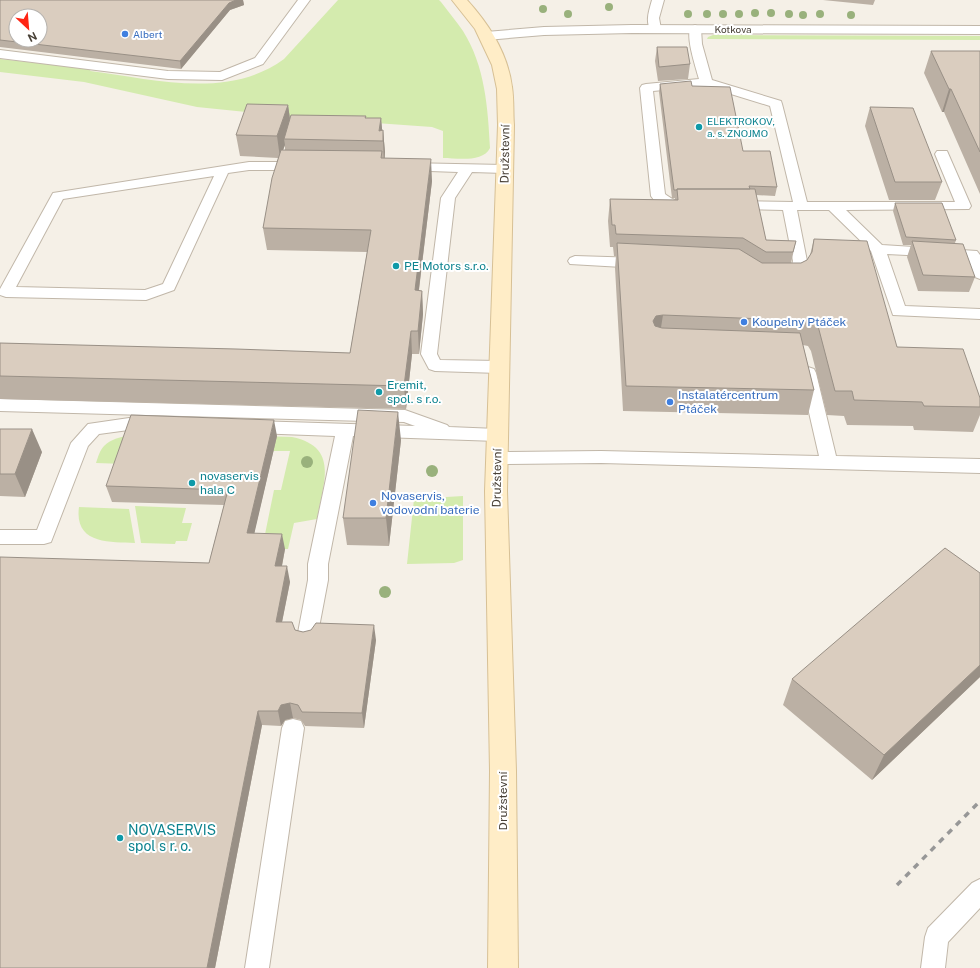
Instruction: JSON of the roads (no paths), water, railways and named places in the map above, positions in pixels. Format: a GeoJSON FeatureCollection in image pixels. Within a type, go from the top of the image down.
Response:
{"type":"FeatureCollection","features":[{"type":"Feature","properties":{"kind":"main road","name":"Družstevní"},"geometry":{"type":"LineString","coordinates":[[459,0],[471,13],[486,36],[494,53],[505,87],[497,435],[496,571],[503,771],[503,968]]}},
{"type":"Feature","properties":{"kind":"street","name":"Kotkova"},"geometry":{"type":"LineString","coordinates":[[486,36],[551,31],[655,29],[980,30]]}},
{"type":"Feature","properties":{"kind":"lane"},"geometry":{"type":"LineString","coordinates":[[0,54],[168,75],[222,76],[259,61],[304,0]]}},
{"type":"Feature","properties":{"kind":"lane"},"geometry":{"type":"LineString","coordinates":[[655,29],[653,18],[658,0]]}},
{"type":"Feature","properties":{"kind":"lane"},"geometry":{"type":"LineString","coordinates":[[695,29],[696,44],[706,82]]}},
{"type":"Feature","properties":{"kind":"lane"},"geometry":{"type":"LineString","coordinates":[[702,205],[670,205],[658,196],[646,88],[706,82],[776,104],[795,206],[800,261],[795,281],[772,281]]}},
{"type":"Feature","properties":{"kind":"lane"},"geometry":{"type":"LineString","coordinates":[[718,205],[964,206],[942,154]]}},
{"type":"Feature","properties":{"kind":"lane"},"geometry":{"type":"LineString","coordinates":[[223,170],[169,287],[146,295],[6,292],[58,196],[223,170],[249,166],[312,166]]}},
{"type":"Feature","properties":{"kind":"lane"},"geometry":{"type":"LineString","coordinates":[[397,167],[504,169]]}},
{"type":"Feature","properties":{"kind":"lane"},"geometry":{"type":"LineString","coordinates":[[467,169],[448,198],[429,354],[435,365],[499,367]]}},
{"type":"Feature","properties":{"kind":"lane"},"geometry":{"type":"LineString","coordinates":[[833,206],[878,249],[898,311],[980,314]]}},
{"type":"Feature","properties":{"kind":"lane"},"geometry":{"type":"LineString","coordinates":[[878,249],[972,254],[980,274]]}},
{"type":"Feature","properties":{"kind":"lane"},"geometry":{"type":"LineString","coordinates":[[575,261],[653,264]]}},
{"type":"Feature","properties":{"kind":"lane"},"geometry":{"type":"LineString","coordinates":[[804,358],[830,462]]}},
{"type":"Feature","properties":{"kind":"lane"},"geometry":{"type":"LineString","coordinates":[[0,406],[405,416],[457,434]]}},
{"type":"Feature","properties":{"kind":"lane"},"geometry":{"type":"LineString","coordinates":[[0,537],[44,537],[80,443],[94,428],[136,423],[497,435]]}},
{"type":"Feature","properties":{"kind":"lane"},"geometry":{"type":"LineString","coordinates":[[307,638],[318,580],[318,564],[345,430]]}},
{"type":"Feature","properties":{"kind":"lane"},"geometry":{"type":"LineString","coordinates":[[497,458],[601,457],[980,466]]}},
{"type":"Feature","properties":{"kind":"lane"},"geometry":{"type":"LineString","coordinates":[[256,968],[293,728]]}},
{"type":"Feature","properties":{"kind":"lane"},"geometry":{"type":"LineString","coordinates":[[933,968],[937,937],[980,891]]}},
{"type":"Feature","properties":{"kind":"railway"},"geometry":{"type":"LineString","coordinates":[[897,885],[980,801]]}},
{"type":"Feature","properties":{"kind":"place","name":"Albert"},"geometry":{"type":"Point","coordinates":[125,34]}},
{"type":"Feature","properties":{"kind":"place","name":"ELEKTROKOV, a. s. ZNOJMO"},"geometry":{"type":"Point","coordinates":[699,127]}},
{"type":"Feature","properties":{"kind":"place","name":"PE Motors s.r.o."},"geometry":{"type":"Point","coordinates":[396,266]}},
{"type":"Feature","properties":{"kind":"place","name":"Koupelny Ptáček"},"geometry":{"type":"Point","coordinates":[744,322]}},
{"type":"Feature","properties":{"kind":"place","name":"Eremit, spol. s r.o."},"geometry":{"type":"Point","coordinates":[379,392]}},
{"type":"Feature","properties":{"kind":"place","name":"Instalatércentrum Ptáček"},"geometry":{"type":"Point","coordinates":[670,402]}},
{"type":"Feature","properties":{"kind":"place","name":"novaservis hala C"},"geometry":{"type":"Point","coordinates":[192,483]}},
{"type":"Feature","properties":{"kind":"place","name":"Novaservis, vodovodní baterie"},"geometry":{"type":"Point","coordinates":[373,503]}},
{"type":"Feature","properties":{"kind":"place","name":"NOVASERVIS spol s r. o."},"geometry":{"type":"Point","coordinates":[120,838]}}]}
